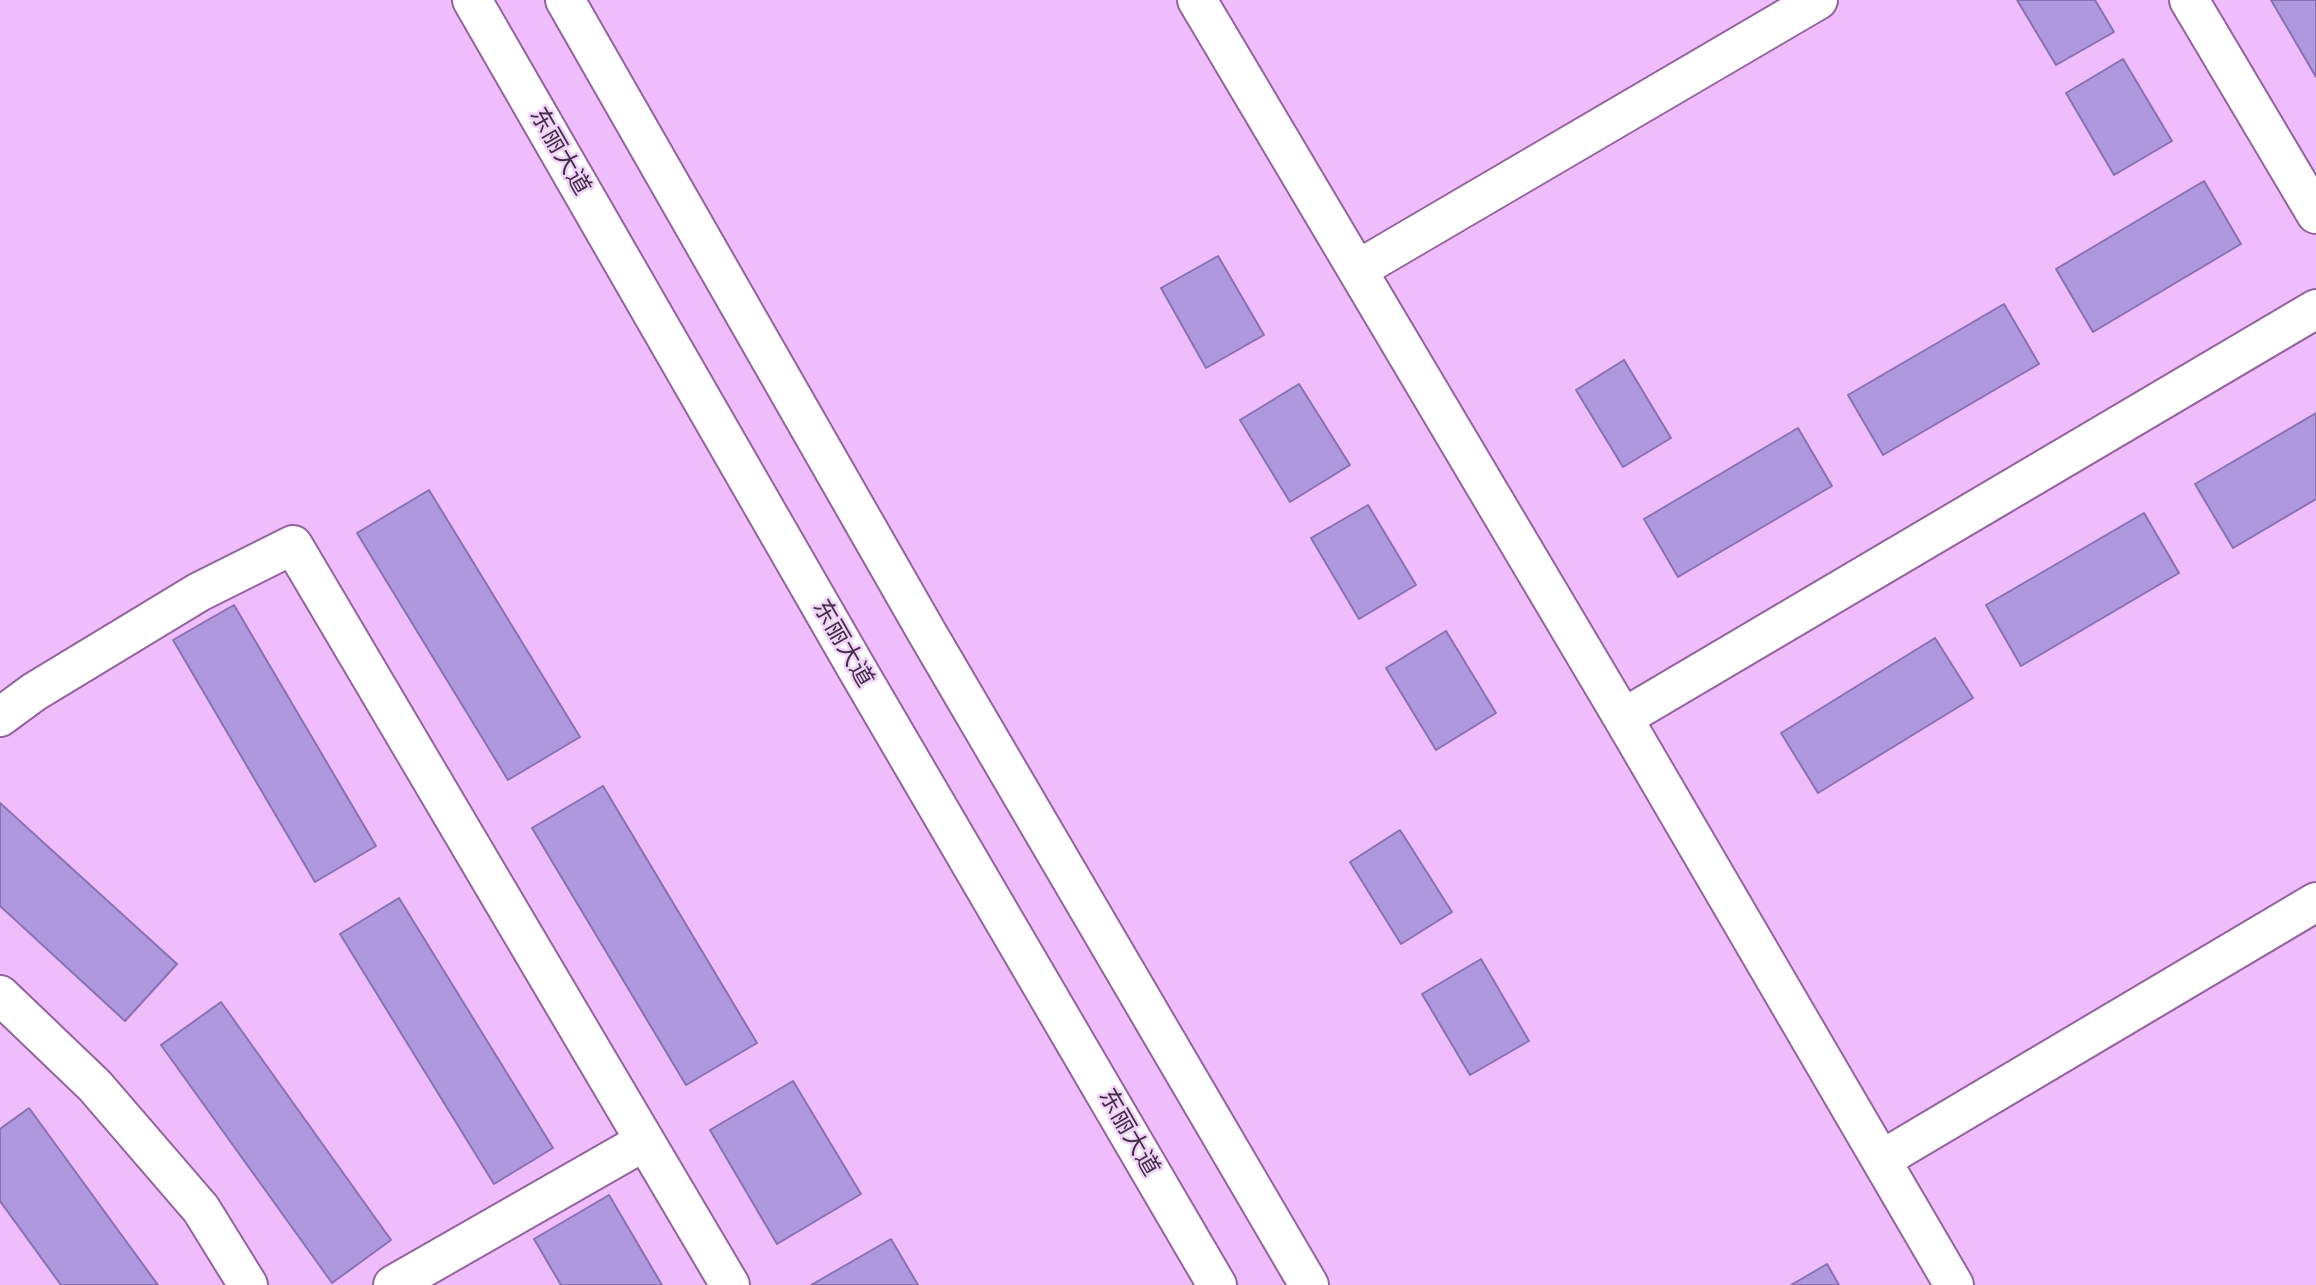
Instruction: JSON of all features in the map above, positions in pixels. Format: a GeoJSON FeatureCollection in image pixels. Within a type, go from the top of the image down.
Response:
{"type":"FeatureCollection","features":[{"type":"Feature","properties":{"kind":"main road","name":"东丽大道"},"geometry":{"type":"LineString","coordinates":[[472,0],[850,657],[1217,1285]]}},
{"type":"Feature","properties":{"kind":"main road"},"geometry":{"type":"LineString","coordinates":[[565,0],[926,631],[1310,1285]]}},
{"type":"Feature","properties":{"kind":"main road"},"geometry":{"type":"LineString","coordinates":[[1197,0],[1623,718],[1954,1285]]}},
{"type":"Feature","properties":{"kind":"main road"},"geometry":{"type":"LineString","coordinates":[[1357,270],[1818,0]]}},
{"type":"Feature","properties":{"kind":"main road"},"geometry":{"type":"LineString","coordinates":[[2189,0],[2316,214]]}},
{"type":"Feature","properties":{"kind":"main road"},"geometry":{"type":"LineString","coordinates":[[1623,718],[2316,309]]}},
{"type":"Feature","properties":{"kind":"main road"},"geometry":{"type":"LineString","coordinates":[[0,718],[34,692],[199,592],[293,545],[730,1285]]}},
{"type":"Feature","properties":{"kind":"main road"},"geometry":{"type":"LineString","coordinates":[[1881,1160],[2316,902]]}},
{"type":"Feature","properties":{"kind":"main road"},"geometry":{"type":"LineString","coordinates":[[0,995],[96,1086],[201,1209],[248,1285]]}},
{"type":"Feature","properties":{"kind":"main road"},"geometry":{"type":"LineString","coordinates":[[393,1285],[645,1141]]}},
{"type":"Feature","properties":{"kind":"building"},"geometry":{"type":"Polygon","coordinates":[[[2017,0],[2095,0],[2114,32],[2056,65],[2017,0]]]}},
{"type":"Feature","properties":{"kind":"building"},"geometry":{"type":"Polygon","coordinates":[[[2271,0],[2316,0],[2316,77],[2271,0]]]}},
{"type":"Feature","properties":{"kind":"building"},"geometry":{"type":"Polygon","coordinates":[[[2123,59],[2172,141],[2114,175],[2066,93],[2123,59]]]}},
{"type":"Feature","properties":{"kind":"building"},"geometry":{"type":"Polygon","coordinates":[[[2204,181],[2241,244],[2093,332],[2056,269],[2204,181]]]}},
{"type":"Feature","properties":{"kind":"building"},"geometry":{"type":"Polygon","coordinates":[[[1218,256],[1264,335],[1206,368],[1161,288],[1218,256]]]}},
{"type":"Feature","properties":{"kind":"building"},"geometry":{"type":"Polygon","coordinates":[[[2004,304],[2039,364],[1883,455],[1848,395],[2004,304]]]}},
{"type":"Feature","properties":{"kind":"building"},"geometry":{"type":"Polygon","coordinates":[[[1624,360],[1671,438],[1623,467],[1576,390],[1624,360]]]}},
{"type":"Feature","properties":{"kind":"building"},"geometry":{"type":"Polygon","coordinates":[[[1299,384],[1350,465],[1290,502],[1240,420],[1299,384]]]}},
{"type":"Feature","properties":{"kind":"building"},"geometry":{"type":"Polygon","coordinates":[[[2316,413],[2316,499],[2233,548],[2195,484],[2316,413]]]}},
{"type":"Feature","properties":{"kind":"building"},"geometry":{"type":"Polygon","coordinates":[[[1798,428],[1832,486],[1678,577],[1644,519],[1798,428]]]}},
{"type":"Feature","properties":{"kind":"building"},"geometry":{"type":"Polygon","coordinates":[[[429,490],[580,737],[508,780],[357,533],[429,490]]]}},
{"type":"Feature","properties":{"kind":"building"},"geometry":{"type":"Polygon","coordinates":[[[1368,505],[1416,585],[1359,619],[1311,538],[1368,505]]]}},
{"type":"Feature","properties":{"kind":"building"},"geometry":{"type":"Polygon","coordinates":[[[2144,513],[2179,573],[2021,666],[1986,605],[2144,513]]]}},
{"type":"Feature","properties":{"kind":"building"},"geometry":{"type":"Polygon","coordinates":[[[234,605],[376,846],[315,882],[173,640],[234,605]]]}},
{"type":"Feature","properties":{"kind":"building"},"geometry":{"type":"Polygon","coordinates":[[[1446,631],[1496,713],[1436,750],[1386,668],[1446,631]]]}},
{"type":"Feature","properties":{"kind":"building"},"geometry":{"type":"Polygon","coordinates":[[[1935,638],[1973,698],[1818,793],[1781,733],[1935,638]]]}},
{"type":"Feature","properties":{"kind":"building"},"geometry":{"type":"Polygon","coordinates":[[[603,786],[757,1043],[686,1085],[532,828],[603,786]]]}},
{"type":"Feature","properties":{"kind":"building"},"geometry":{"type":"Polygon","coordinates":[[[0,803],[177,964],[125,1021],[0,906],[0,803]]]}},
{"type":"Feature","properties":{"kind":"building"},"geometry":{"type":"Polygon","coordinates":[[[1400,830],[1452,912],[1401,944],[1350,862],[1400,830]]]}},
{"type":"Feature","properties":{"kind":"building"},"geometry":{"type":"Polygon","coordinates":[[[399,898],[553,1148],[494,1184],[340,934],[399,898]]]}},
{"type":"Feature","properties":{"kind":"building"},"geometry":{"type":"Polygon","coordinates":[[[1481,959],[1529,1041],[1470,1075],[1422,994],[1481,959]]]}},
{"type":"Feature","properties":{"kind":"building"},"geometry":{"type":"Polygon","coordinates":[[[221,1002],[391,1240],[332,1283],[161,1045],[221,1002]]]}},
{"type":"Feature","properties":{"kind":"building"},"geometry":{"type":"Polygon","coordinates":[[[793,1081],[861,1194],[777,1244],[710,1130],[793,1081]]]}},
{"type":"Feature","properties":{"kind":"building"},"geometry":{"type":"Polygon","coordinates":[[[29,1108],[158,1285],[61,1285],[0,1201],[0,1129],[29,1108]]]}},
{"type":"Feature","properties":{"kind":"building"},"geometry":{"type":"Polygon","coordinates":[[[609,1195],[662,1285],[561,1285],[534,1239],[609,1195]]]}},
{"type":"Feature","properties":{"kind":"building"},"geometry":{"type":"Polygon","coordinates":[[[891,1239],[918,1285],[811,1285],[891,1239]]]}},
{"type":"Feature","properties":{"kind":"building"},"geometry":{"type":"Polygon","coordinates":[[[1827,1264],[1839,1285],[1791,1285],[1827,1264]]]}}]}
